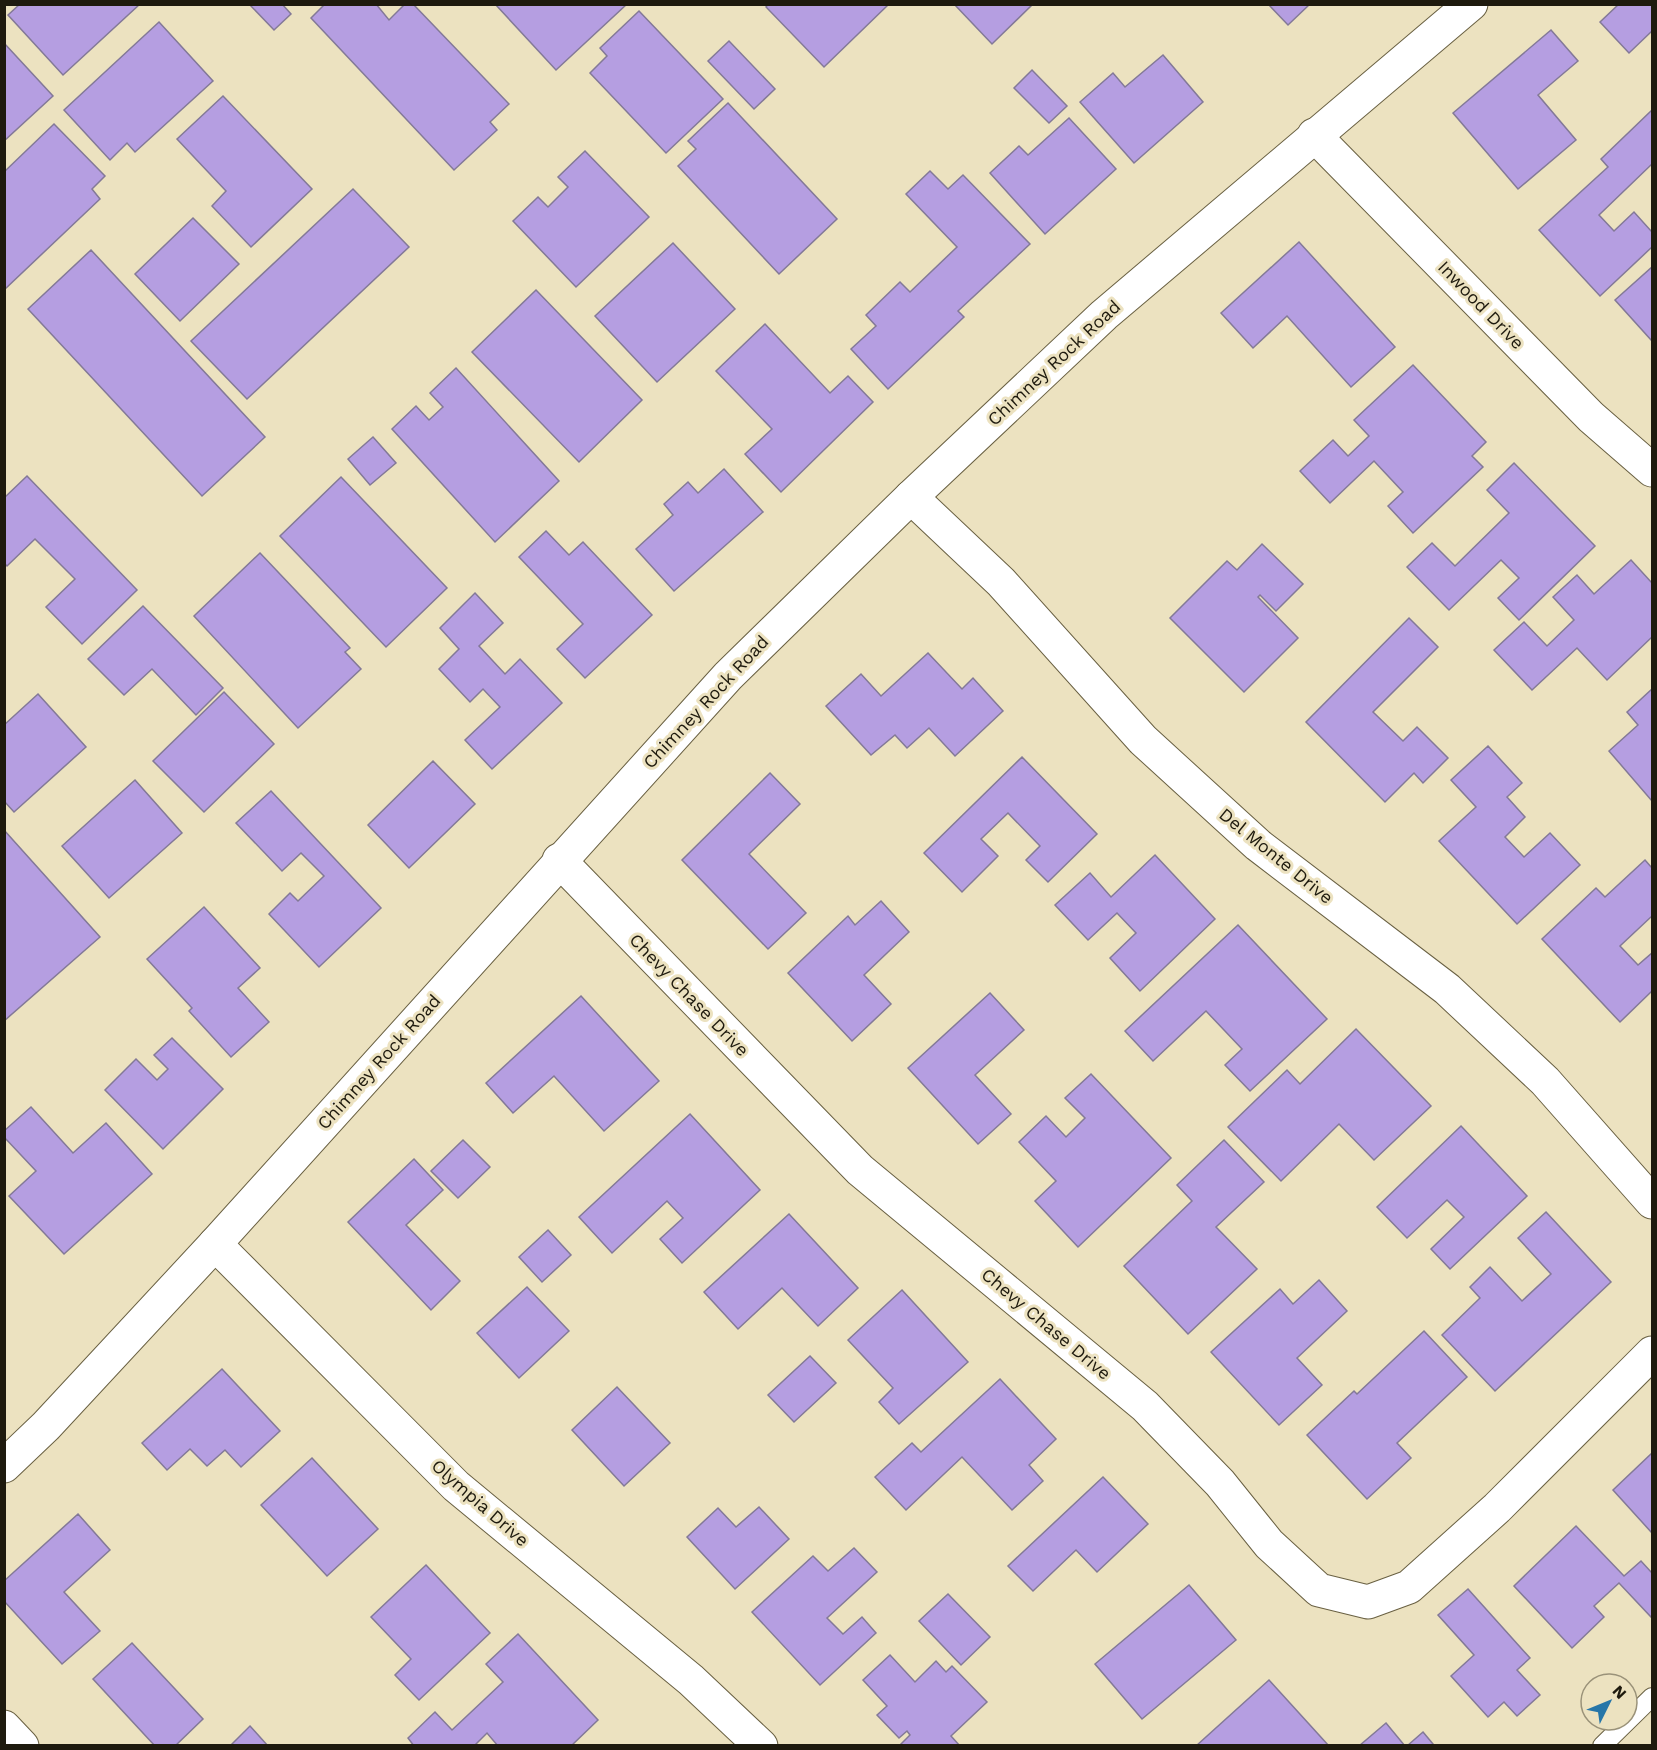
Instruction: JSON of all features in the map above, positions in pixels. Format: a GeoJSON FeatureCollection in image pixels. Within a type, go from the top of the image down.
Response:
{"type":"FeatureCollection","features":[{"type":"Feature","properties":{"kind":"street","name":"Chimney Rock Road"},"geometry":{"type":"LineString","coordinates":[[4,1466],[46,1426],[215,1244],[559,860],[728,676],[911,497],[1104,315],[1471,4]]}},
{"type":"Feature","properties":{"kind":"street","name":"Inwood Drive"},"geometry":{"type":"LineString","coordinates":[[1314,135],[1591,417],[1653,470]]}},
{"type":"Feature","properties":{"kind":"street","name":"Del Monte Drive"},"geometry":{"type":"LineString","coordinates":[[911,497],[1001,582],[1143,740],[1258,845],[1447,989],[1545,1082],[1653,1202]]}},
{"type":"Feature","properties":{"kind":"street","name":"Chevy Chase Drive"},"geometry":{"type":"LineString","coordinates":[[559,860],[860,1170],[1145,1406],[1220,1484],[1269,1544],[1319,1590],[1368,1602],[1409,1587],[1497,1508],[1653,1353]]}},
{"type":"Feature","properties":{"kind":"street","name":"Olympia Drive"},"geometry":{"type":"LineString","coordinates":[[215,1244],[456,1486],[691,1680],[761,1746]]}},
{"type":"Feature","properties":{"kind":"street"},"geometry":{"type":"LineString","coordinates":[[4,1727],[22,1746]]}},
{"type":"Feature","properties":{"kind":"lane"},"geometry":{"type":"LineString","coordinates":[[1602,1746],[1653,1697]]}},
{"type":"Feature","properties":{"kind":"building"},"geometry":{"type":"Polygon","coordinates":[[[20,4],[140,4],[63,75],[8,15],[20,4]]]}},
{"type":"Feature","properties":{"kind":"building"},"geometry":{"type":"Polygon","coordinates":[[[249,4],[282,4],[291,14],[274,30],[249,4]]]}},
{"type":"Feature","properties":{"kind":"building"},"geometry":{"type":"Polygon","coordinates":[[[325,4],[376,4],[389,20],[405,4],[413,4],[509,104],[490,122],[497,130],[454,170],[311,18],[325,4]]]}},
{"type":"Feature","properties":{"kind":"building"},"geometry":{"type":"Polygon","coordinates":[[[495,4],[627,4],[556,70],[495,4]]]}},
{"type":"Feature","properties":{"kind":"building"},"geometry":{"type":"Polygon","coordinates":[[[768,4],[889,4],[824,67],[766,7],[768,4]]]}},
{"type":"Feature","properties":{"kind":"building"},"geometry":{"type":"Polygon","coordinates":[[[954,4],[1033,4],[992,44],[954,4]]]}},
{"type":"Feature","properties":{"kind":"building"},"geometry":{"type":"Polygon","coordinates":[[[1268,4],[1310,4],[1288,25],[1268,4]]]}},
{"type":"Feature","properties":{"kind":"building"},"geometry":{"type":"Polygon","coordinates":[[[1619,4],[1652,4],[1652,31],[1629,53],[1600,22],[1619,4]]]}},
{"type":"Feature","properties":{"kind":"building"},"geometry":{"type":"Polygon","coordinates":[[[639,11],[723,99],[666,153],[590,73],[607,56],[600,48],[639,11]]]}},
{"type":"Feature","properties":{"kind":"building"},"geometry":{"type":"Polygon","coordinates":[[[159,22],[213,81],[135,152],[127,143],[110,160],[64,110],[159,22]]]}},
{"type":"Feature","properties":{"kind":"building"},"geometry":{"type":"Polygon","coordinates":[[[1551,30],[1578,61],[1538,95],[1576,140],[1518,189],[1453,113],[1551,30]]]}},
{"type":"Feature","properties":{"kind":"building"},"geometry":{"type":"Polygon","coordinates":[[[729,41],[775,89],[754,109],[708,61],[729,41]]]}},
{"type":"Feature","properties":{"kind":"building"},"geometry":{"type":"Polygon","coordinates":[[[4,43],[53,96],[4,141],[4,43]]]}},
{"type":"Feature","properties":{"kind":"building"},"geometry":{"type":"Polygon","coordinates":[[[1163,55],[1203,102],[1134,163],[1080,102],[1113,73],[1125,87],[1163,55]]]}},
{"type":"Feature","properties":{"kind":"building"},"geometry":{"type":"Polygon","coordinates":[[[1032,70],[1067,106],[1049,123],[1014,88],[1032,70]]]}},
{"type":"Feature","properties":{"kind":"building"},"geometry":{"type":"Polygon","coordinates":[[[223,96],[312,189],[251,247],[212,206],[226,191],[177,139],[223,96]]]}},
{"type":"Feature","properties":{"kind":"building"},"geometry":{"type":"Polygon","coordinates":[[[728,103],[837,219],[779,274],[678,166],[696,149],[688,141],[728,103]]]}},
{"type":"Feature","properties":{"kind":"building"},"geometry":{"type":"Polygon","coordinates":[[[1652,110],[1652,164],[1599,215],[1614,231],[1634,212],[1652,232],[1652,247],[1600,296],[1539,230],[1608,167],[1601,159],[1652,110]]]}},
{"type":"Feature","properties":{"kind":"building"},"geometry":{"type":"Polygon","coordinates":[[[1069,118],[1116,169],[1045,234],[990,173],[1019,146],[1028,155],[1069,118]]]}},
{"type":"Feature","properties":{"kind":"building"},"geometry":{"type":"Polygon","coordinates":[[[54,124],[105,176],[92,189],[100,199],[4,290],[4,172],[54,124]]]}},
{"type":"Feature","properties":{"kind":"building"},"geometry":{"type":"Polygon","coordinates":[[[585,151],[649,217],[576,287],[513,221],[538,197],[548,207],[568,187],[558,177],[585,151]]]}},
{"type":"Feature","properties":{"kind":"building"},"geometry":{"type":"Polygon","coordinates":[[[930,171],[948,189],[963,175],[1030,244],[958,311],[964,317],[888,389],[851,349],[876,326],[866,315],[900,282],[910,292],[957,247],[906,194],[930,171]]]}},
{"type":"Feature","properties":{"kind":"building"},"geometry":{"type":"Polygon","coordinates":[[[353,189],[409,247],[247,399],[191,341],[353,189]]]}},
{"type":"Feature","properties":{"kind":"building"},"geometry":{"type":"Polygon","coordinates":[[[193,218],[239,264],[180,321],[135,274],[193,218]]]}},
{"type":"Feature","properties":{"kind":"building"},"geometry":{"type":"Polygon","coordinates":[[[1299,242],[1395,347],[1351,387],[1287,316],[1253,348],[1221,313],[1299,242]]]}},
{"type":"Feature","properties":{"kind":"building"},"geometry":{"type":"Polygon","coordinates":[[[673,243],[735,309],[657,382],[595,316],[673,243]]]}},
{"type":"Feature","properties":{"kind":"building"},"geometry":{"type":"Polygon","coordinates":[[[91,250],[265,437],[202,496],[28,309],[91,250]]]}},
{"type":"Feature","properties":{"kind":"building"},"geometry":{"type":"Polygon","coordinates":[[[1652,267],[1652,341],[1615,300],[1652,267]]]}},
{"type":"Feature","properties":{"kind":"building"},"geometry":{"type":"Polygon","coordinates":[[[536,290],[642,400],[579,462],[472,352],[536,290]]]}},
{"type":"Feature","properties":{"kind":"building"},"geometry":{"type":"Polygon","coordinates":[[[765,324],[830,393],[848,376],[873,402],[781,492],[745,454],[772,429],[716,371],[765,324]]]}},
{"type":"Feature","properties":{"kind":"building"},"geometry":{"type":"Polygon","coordinates":[[[1413,365],[1486,442],[1472,456],[1483,467],[1413,533],[1388,506],[1403,492],[1374,461],[1330,503],[1300,471],[1333,440],[1348,456],[1369,436],[1354,420],[1413,365]]]}},
{"type":"Feature","properties":{"kind":"building"},"geometry":{"type":"Polygon","coordinates":[[[456,368],[559,481],[495,542],[392,429],[416,406],[429,420],[443,407],[430,393],[456,368]]]}},
{"type":"Feature","properties":{"kind":"building"},"geometry":{"type":"Polygon","coordinates":[[[373,437],[396,463],[370,485],[348,459],[373,437]]]}},
{"type":"Feature","properties":{"kind":"building"},"geometry":{"type":"Polygon","coordinates":[[[1514,463],[1595,546],[1519,620],[1498,598],[1519,578],[1501,560],[1449,610],[1407,567],[1432,543],[1455,566],[1509,513],[1487,490],[1514,463]]]}},
{"type":"Feature","properties":{"kind":"building"},"geometry":{"type":"Polygon","coordinates":[[[724,469],[763,512],[674,591],[636,549],[673,515],[664,504],[688,482],[698,493],[724,469]]]}},
{"type":"Feature","properties":{"kind":"building"},"geometry":{"type":"Polygon","coordinates":[[[27,476],[137,590],[82,644],[46,607],[75,579],[35,539],[7,566],[4,563],[4,498],[27,476]]]}},
{"type":"Feature","properties":{"kind":"building"},"geometry":{"type":"Polygon","coordinates":[[[341,477],[447,588],[386,647],[280,536],[341,477]]]}},
{"type":"Feature","properties":{"kind":"building"},"geometry":{"type":"Polygon","coordinates":[[[546,531],[569,555],[583,542],[652,615],[585,678],[557,649],[583,624],[519,557],[546,531]]]}},
{"type":"Feature","properties":{"kind":"building"},"geometry":{"type":"Polygon","coordinates":[[[1262,544],[1303,584],[1276,611],[1260,595],[1258,597],[1298,638],[1244,692],[1170,618],[1227,561],[1237,570],[1262,544]]]}},
{"type":"Feature","properties":{"kind":"building"},"geometry":{"type":"Polygon","coordinates":[[[260,553],[350,648],[345,652],[361,669],[298,728],[194,616],[260,553]]]}},
{"type":"Feature","properties":{"kind":"building"},"geometry":{"type":"Polygon","coordinates":[[[1631,560],[1652,583],[1652,637],[1607,680],[1577,648],[1532,690],[1494,650],[1524,622],[1547,646],[1574,620],[1553,597],[1577,575],[1594,594],[1631,560]]]}},
{"type":"Feature","properties":{"kind":"building"},"geometry":{"type":"Polygon","coordinates":[[[475,593],[503,623],[479,646],[505,674],[520,659],[562,703],[492,769],[465,740],[500,707],[483,689],[470,702],[439,669],[459,649],[440,628],[475,593]]]}},
{"type":"Feature","properties":{"kind":"building"},"geometry":{"type":"Polygon","coordinates":[[[143,606],[223,688],[196,715],[152,669],[124,695],[88,659],[143,606]]]}},
{"type":"Feature","properties":{"kind":"building"},"geometry":{"type":"Polygon","coordinates":[[[1409,618],[1438,647],[1373,712],[1403,741],[1417,727],[1448,758],[1423,783],[1414,773],[1385,802],[1306,722],[1409,618]]]}},
{"type":"Feature","properties":{"kind":"building"},"geometry":{"type":"Polygon","coordinates":[[[928,653],[962,689],[973,678],[1003,711],[955,756],[929,728],[907,748],[895,735],[871,755],[826,706],[861,674],[881,696],[928,653]]]}},
{"type":"Feature","properties":{"kind":"building"},"geometry":{"type":"Polygon","coordinates":[[[1652,689],[1652,801],[1609,751],[1638,725],[1627,712],[1652,689]]]}},
{"type":"Feature","properties":{"kind":"building"},"geometry":{"type":"Polygon","coordinates":[[[224,692],[274,744],[204,812],[153,761],[224,692]]]}},
{"type":"Feature","properties":{"kind":"building"},"geometry":{"type":"Polygon","coordinates":[[[38,694],[86,747],[14,812],[4,801],[4,725],[38,694]]]}},
{"type":"Feature","properties":{"kind":"building"},"geometry":{"type":"Polygon","coordinates":[[[1488,746],[1522,783],[1507,797],[1525,817],[1505,837],[1524,857],[1550,833],[1580,865],[1517,924],[1439,841],[1476,807],[1451,780],[1488,746]]]}},
{"type":"Feature","properties":{"kind":"building"},"geometry":{"type":"Polygon","coordinates":[[[1022,757],[1097,834],[1048,882],[1026,860],[1040,846],[1008,813],[981,839],[998,856],[962,892],[924,853],[1022,757]]]}},
{"type":"Feature","properties":{"kind":"building"},"geometry":{"type":"Polygon","coordinates":[[[433,761],[475,804],[409,868],[368,825],[433,761]]]}},
{"type":"Feature","properties":{"kind":"building"},"geometry":{"type":"Polygon","coordinates":[[[770,773],[800,804],[749,854],[806,913],[768,949],[682,860],[770,773]]]}},
{"type":"Feature","properties":{"kind":"building"},"geometry":{"type":"Polygon","coordinates":[[[135,780],[182,833],[109,898],[62,846],[135,780]]]}},
{"type":"Feature","properties":{"kind":"building"},"geometry":{"type":"Polygon","coordinates":[[[271,791],[381,908],[319,967],[269,914],[290,893],[298,901],[324,876],[301,853],[282,871],[236,823],[271,791]]]}},
{"type":"Feature","properties":{"kind":"building"},"geometry":{"type":"Polygon","coordinates":[[[4,830],[100,937],[4,1021],[4,830]]]}},
{"type":"Feature","properties":{"kind":"building"},"geometry":{"type":"Polygon","coordinates":[[[1155,855],[1215,919],[1140,991],[1110,958],[1136,933],[1117,913],[1088,940],[1055,905],[1090,873],[1111,897],[1155,855]]]}},
{"type":"Feature","properties":{"kind":"building"},"geometry":{"type":"Polygon","coordinates":[[[1645,860],[1652,868],[1652,916],[1620,946],[1638,965],[1652,953],[1652,991],[1620,1022],[1542,939],[1596,888],[1605,897],[1645,860]]]}},
{"type":"Feature","properties":{"kind":"building"},"geometry":{"type":"Polygon","coordinates":[[[881,901],[909,932],[864,975],[891,1004],[852,1041],[788,973],[848,916],[855,925],[881,901]]]}},
{"type":"Feature","properties":{"kind":"building"},"geometry":{"type":"Polygon","coordinates":[[[204,907],[260,968],[238,988],[269,1022],[231,1057],[189,1011],[192,1008],[147,959],[204,907]]]}},
{"type":"Feature","properties":{"kind":"building"},"geometry":{"type":"Polygon","coordinates":[[[1238,925],[1327,1019],[1250,1091],[1225,1065],[1242,1049],[1206,1011],[1153,1061],[1125,1031],[1238,925]]]}},
{"type":"Feature","properties":{"kind":"building"},"geometry":{"type":"Polygon","coordinates":[[[990,993],[1024,1030],[975,1075],[1011,1114],[978,1144],[908,1068],[990,993]]]}},
{"type":"Feature","properties":{"kind":"building"},"geometry":{"type":"Polygon","coordinates":[[[581,996],[659,1081],[604,1131],[554,1076],[513,1113],[486,1083],[581,996]]]}},
{"type":"Feature","properties":{"kind":"building"},"geometry":{"type":"Polygon","coordinates":[[[1356,1029],[1431,1106],[1374,1160],[1339,1124],[1281,1181],[1228,1127],[1287,1070],[1300,1084],[1356,1029]]]}},
{"type":"Feature","properties":{"kind":"building"},"geometry":{"type":"Polygon","coordinates":[[[172,1038],[223,1089],[163,1149],[105,1090],[136,1059],[157,1080],[168,1069],[154,1055],[172,1038]]]}},
{"type":"Feature","properties":{"kind":"building"},"geometry":{"type":"Polygon","coordinates":[[[1091,1074],[1171,1158],[1078,1247],[1035,1201],[1056,1181],[1019,1142],[1046,1116],[1066,1137],[1085,1118],[1065,1098],[1091,1074]]]}},
{"type":"Feature","properties":{"kind":"building"},"geometry":{"type":"Polygon","coordinates":[[[31,1107],[73,1153],[106,1123],[152,1174],[64,1254],[9,1196],[36,1171],[4,1137],[4,1131],[31,1107]]]}},
{"type":"Feature","properties":{"kind":"building"},"geometry":{"type":"Polygon","coordinates":[[[690,1114],[760,1190],[682,1263],[660,1239],[683,1218],[667,1201],[612,1253],[579,1217],[690,1114]]]}},
{"type":"Feature","properties":{"kind":"building"},"geometry":{"type":"Polygon","coordinates":[[[1461,1126],[1527,1196],[1450,1269],[1431,1249],[1464,1217],[1447,1200],[1407,1238],[1377,1207],[1461,1126]]]}},
{"type":"Feature","properties":{"kind":"building"},"geometry":{"type":"Polygon","coordinates":[[[463,1140],[490,1167],[458,1198],[431,1171],[463,1140]]]}},
{"type":"Feature","properties":{"kind":"building"},"geometry":{"type":"Polygon","coordinates":[[[1224,1140],[1264,1182],[1216,1227],[1257,1269],[1188,1334],[1124,1266],[1192,1201],[1177,1185],[1224,1140]]]}},
{"type":"Feature","properties":{"kind":"building"},"geometry":{"type":"Polygon","coordinates":[[[414,1159],[443,1190],[406,1225],[460,1281],[431,1310],[348,1222],[414,1159]]]}},
{"type":"Feature","properties":{"kind":"building"},"geometry":{"type":"Polygon","coordinates":[[[1546,1212],[1611,1282],[1495,1391],[1442,1335],[1480,1298],[1470,1287],[1490,1267],[1522,1301],[1551,1274],[1518,1238],[1546,1212]]]}},
{"type":"Feature","properties":{"kind":"building"},"geometry":{"type":"Polygon","coordinates":[[[789,1214],[858,1288],[818,1326],[782,1288],[738,1329],[704,1292],[789,1214]]]}},
{"type":"Feature","properties":{"kind":"building"},"geometry":{"type":"Polygon","coordinates":[[[548,1230],[571,1255],[542,1282],[519,1257],[548,1230]]]}},
{"type":"Feature","properties":{"kind":"building"},"geometry":{"type":"Polygon","coordinates":[[[1319,1280],[1347,1311],[1297,1358],[1322,1385],[1279,1425],[1211,1352],[1280,1289],[1293,1304],[1319,1280]]]}},
{"type":"Feature","properties":{"kind":"building"},"geometry":{"type":"Polygon","coordinates":[[[527,1287],[569,1331],[519,1378],[477,1333],[527,1287]]]}},
{"type":"Feature","properties":{"kind":"building"},"geometry":{"type":"Polygon","coordinates":[[[902,1290],[968,1362],[899,1424],[879,1402],[893,1388],[848,1340],[902,1290]]]}},
{"type":"Feature","properties":{"kind":"building"},"geometry":{"type":"Polygon","coordinates":[[[1424,1331],[1467,1377],[1397,1443],[1411,1458],[1367,1499],[1307,1435],[1354,1391],[1357,1394],[1424,1331]]]}},
{"type":"Feature","properties":{"kind":"building"},"geometry":{"type":"Polygon","coordinates":[[[810,1356],[836,1383],[794,1422],[768,1395],[810,1356]]]}},
{"type":"Feature","properties":{"kind":"building"},"geometry":{"type":"Polygon","coordinates":[[[222,1369],[280,1431],[241,1467],[225,1450],[207,1466],[190,1449],[167,1470],[142,1443],[222,1369]]]}},
{"type":"Feature","properties":{"kind":"building"},"geometry":{"type":"Polygon","coordinates":[[[1000,1379],[1056,1439],[1029,1465],[1043,1481],[1012,1510],[962,1457],[906,1510],[875,1477],[912,1443],[921,1452],[1000,1379]]]}},
{"type":"Feature","properties":{"kind":"building"},"geometry":{"type":"Polygon","coordinates":[[[617,1387],[670,1443],[624,1486],[572,1430],[617,1387]]]}},
{"type":"Feature","properties":{"kind":"building"},"geometry":{"type":"Polygon","coordinates":[[[1652,1453],[1652,1533],[1613,1490],[1652,1453]]]}},
{"type":"Feature","properties":{"kind":"building"},"geometry":{"type":"Polygon","coordinates":[[[312,1458],[378,1529],[327,1576],[261,1505],[312,1458]]]}},
{"type":"Feature","properties":{"kind":"building"},"geometry":{"type":"Polygon","coordinates":[[[1103,1477],[1148,1524],[1097,1572],[1076,1550],[1033,1591],[1008,1566],[1103,1477]]]}},
{"type":"Feature","properties":{"kind":"building"},"geometry":{"type":"Polygon","coordinates":[[[759,1507],[789,1539],[735,1589],[687,1537],[718,1508],[736,1527],[759,1507]]]}},
{"type":"Feature","properties":{"kind":"building"},"geometry":{"type":"Polygon","coordinates":[[[78,1514],[110,1550],[64,1592],[100,1631],[62,1664],[4,1601],[4,1581],[78,1514]]]}},
{"type":"Feature","properties":{"kind":"building"},"geometry":{"type":"Polygon","coordinates":[[[1576,1526],[1624,1576],[1641,1561],[1652,1573],[1652,1618],[1619,1583],[1594,1606],[1604,1617],[1572,1648],[1514,1586],[1576,1526]]]}},
{"type":"Feature","properties":{"kind":"building"},"geometry":{"type":"Polygon","coordinates":[[[854,1548],[877,1572],[827,1618],[843,1634],[862,1617],[876,1633],[820,1685],[752,1612],[813,1556],[828,1571],[854,1548]]]}},
{"type":"Feature","properties":{"kind":"building"},"geometry":{"type":"Polygon","coordinates":[[[426,1565],[490,1633],[419,1700],[395,1675],[411,1659],[371,1617],[426,1565]]]}},
{"type":"Feature","properties":{"kind":"building"},"geometry":{"type":"Polygon","coordinates":[[[1189,1585],[1236,1640],[1142,1719],[1095,1664],[1189,1585]]]}},
{"type":"Feature","properties":{"kind":"building"},"geometry":{"type":"Polygon","coordinates":[[[1468,1589],[1530,1658],[1517,1670],[1540,1695],[1517,1716],[1504,1702],[1488,1717],[1451,1676],[1474,1655],[1438,1615],[1468,1589]]]}},
{"type":"Feature","properties":{"kind":"building"},"geometry":{"type":"Polygon","coordinates":[[[948,1594],[990,1637],[961,1665],[919,1621],[948,1594]]]}},
{"type":"Feature","properties":{"kind":"building"},"geometry":{"type":"Polygon","coordinates":[[[518,1634],[598,1720],[571,1746],[498,1746],[487,1733],[474,1746],[414,1746],[408,1738],[435,1712],[452,1730],[503,1682],[486,1664],[518,1634]]]}},
{"type":"Feature","properties":{"kind":"building"},"geometry":{"type":"Polygon","coordinates":[[[132,1643],[203,1719],[175,1746],[155,1746],[93,1679],[132,1643]]]}},
{"type":"Feature","properties":{"kind":"building"},"geometry":{"type":"Polygon","coordinates":[[[890,1655],[915,1682],[936,1661],[946,1672],[952,1666],[987,1702],[951,1736],[960,1746],[899,1746],[910,1735],[907,1731],[899,1738],[877,1715],[887,1706],[863,1680],[890,1655]]]}},
{"type":"Feature","properties":{"kind":"building"},"geometry":{"type":"Polygon","coordinates":[[[1269,1680],[1329,1746],[1196,1746],[1269,1680]]]}},
{"type":"Feature","properties":{"kind":"building"},"geometry":{"type":"Polygon","coordinates":[[[1386,1723],[1405,1746],[1359,1746],[1386,1723]]]}},
{"type":"Feature","properties":{"kind":"building"},"geometry":{"type":"Polygon","coordinates":[[[250,1726],[268,1746],[230,1746],[250,1726]]]}},
{"type":"Feature","properties":{"kind":"building"},"geometry":{"type":"Polygon","coordinates":[[[1423,1732],[1433,1744],[1431,1746],[1407,1746],[1423,1732]]]}}]}
